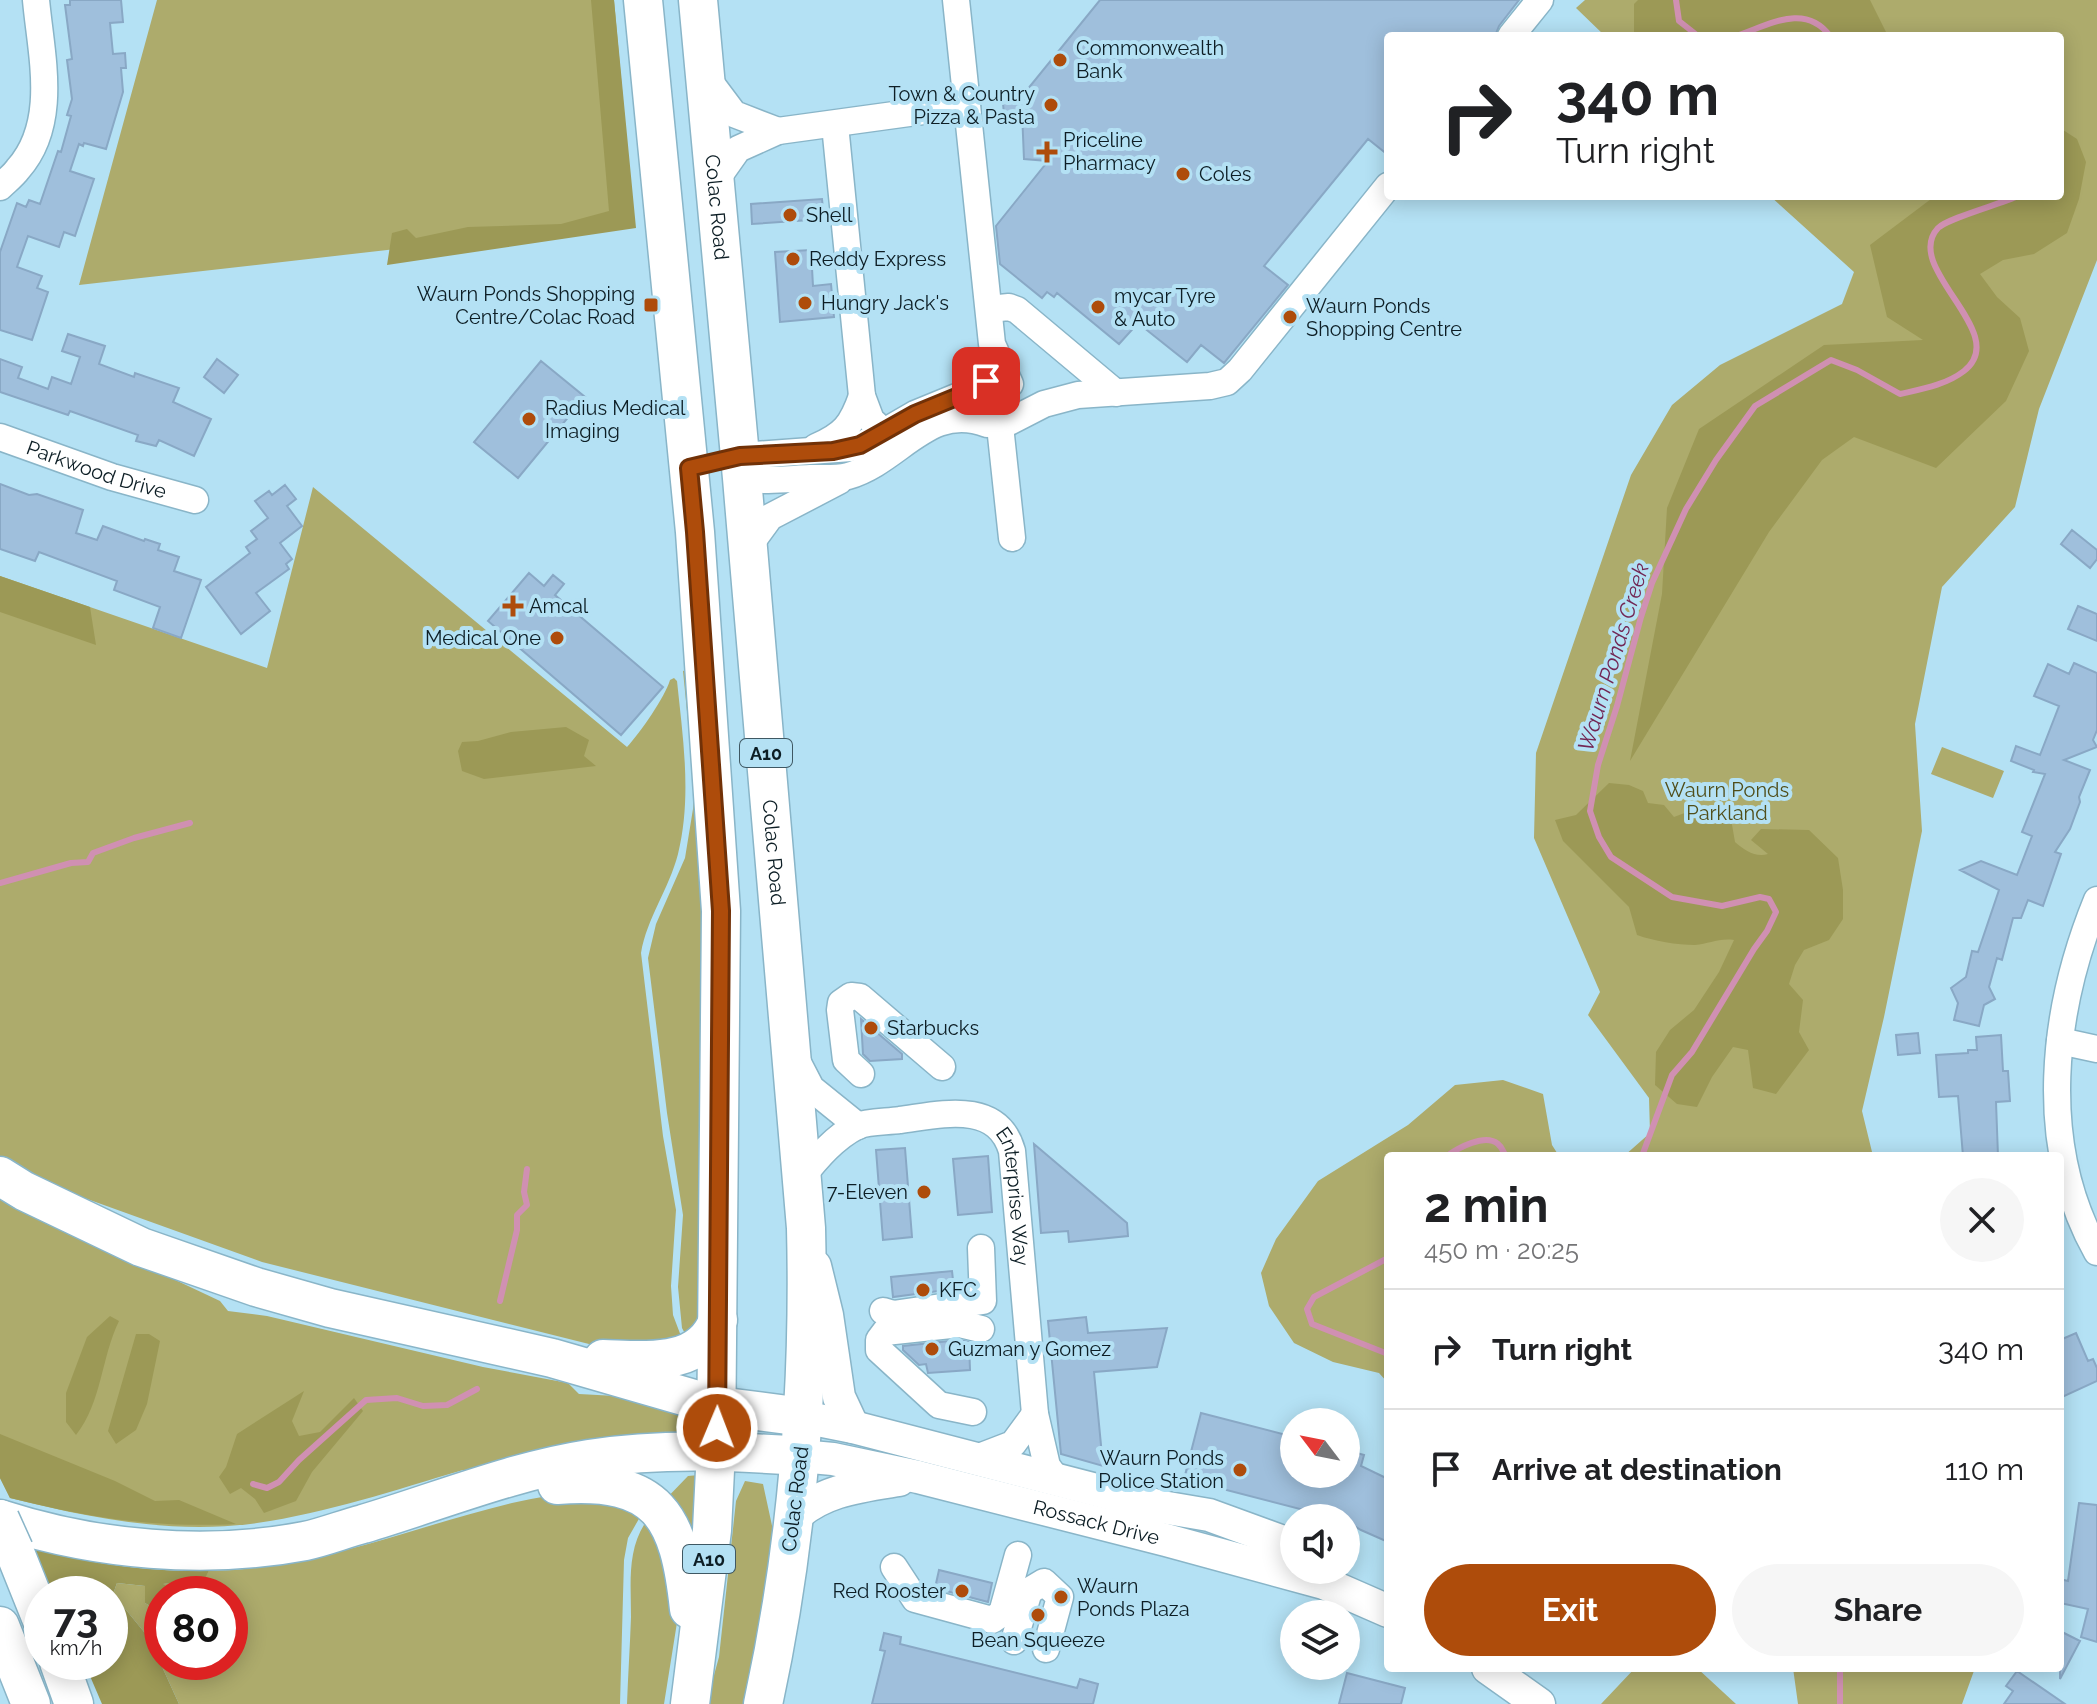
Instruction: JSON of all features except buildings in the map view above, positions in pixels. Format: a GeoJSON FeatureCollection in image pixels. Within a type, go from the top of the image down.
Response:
{"type":"FeatureCollection","features":[{"type":"Feature","properties":{"kind":"highway","name":"A10"},"geometry":{"type":"LineString","coordinates":[[643,0],[695,532],[721,911],[718,1406],[712,1530],[693,1686]]}},
{"type":"Feature","properties":{"kind":"highway","name":"Colac Road"},"geometry":{"type":"LineString","coordinates":[[698,0],[806,1228],[807,1325],[800,1456],[782,1605],[763,1704]]}},
{"type":"Feature","properties":{"kind":"highway"},"geometry":{"type":"LineString","coordinates":[[689,468],[741,467]]}},
{"type":"Feature","properties":{"kind":"highway"},"geometry":{"type":"LineString","coordinates":[[0,1176],[24,1191],[141,1247],[256,1287],[330,1308],[552,1358],[718,1406],[803,1417]]}},
{"type":"Feature","properties":{"kind":"highway"},"geometry":{"type":"LineString","coordinates":[[552,1358],[637,1360],[679,1356],[701,1346],[712,1334],[718,1320]]}},
{"type":"Feature","properties":{"kind":"highway"},"geometry":{"type":"LineString","coordinates":[[24,1576],[7,1534],[30,1529],[134,1547],[185,1550],[241,1548],[306,1541],[528,1473],[588,1459],[667,1451],[716,1450],[800,1456]]}},
{"type":"Feature","properties":{"kind":"highway"},"geometry":{"type":"LineString","coordinates":[[467,1492],[599,1483],[629,1491],[647,1501],[668,1523],[685,1568],[693,1686]]}},
{"type":"Feature","properties":{"kind":"highway"},"geometry":{"type":"LineString","coordinates":[[0,1626],[31,1704]]}},
{"type":"Feature","properties":{"kind":"highway"},"geometry":{"type":"LineString","coordinates":[[65,1680],[74,1704]]}},
{"type":"Feature","properties":{"kind":"main road"},"geometry":{"type":"LineString","coordinates":[[806,1228],[827,1315],[839,1397],[853,1427]]}},
{"type":"Feature","properties":{"kind":"main road","name":"Rossack Drive"},"geometry":{"type":"LineString","coordinates":[[803,1417],[1140,1501],[1209,1515],[1280,1541]]}},
{"type":"Feature","properties":{"kind":"main road","name":"Rossack Drive"},"geometry":{"type":"LineString","coordinates":[[800,1456],[833,1459],[918,1477],[1132,1532],[1324,1583],[1384,1609]]}},
{"type":"Feature","properties":{"kind":"main road"},"geometry":{"type":"LineString","coordinates":[[792,1519],[814,1502],[837,1492],[918,1477]]}},
{"type":"Feature","properties":{"kind":"main road"},"geometry":{"type":"LineString","coordinates":[[1132,1532],[1140,1501]]}},
{"type":"Feature","properties":{"kind":"main road"},"geometry":{"type":"LineString","coordinates":[[1360,1578],[1384,1590]]}},
{"type":"Feature","properties":{"kind":"main road"},"geometry":{"type":"LineString","coordinates":[[1494,1672],[1539,1704]]}},
{"type":"Feature","properties":{"kind":"main road"},"geometry":{"type":"LineString","coordinates":[[1512,1672],[1554,1704]]}},
{"type":"Feature","properties":{"kind":"street"},"geometry":{"type":"LineString","coordinates":[[0,187],[19,169],[28,155],[43,118],[45,95],[36,0]]}},
{"type":"Feature","properties":{"kind":"street"},"geometry":{"type":"LineString","coordinates":[[956,0],[992,344],[1020,404],[1018,412],[999,424]]}},
{"type":"Feature","properties":{"kind":"street"},"geometry":{"type":"LineString","coordinates":[[1514,32],[1540,0]]}},
{"type":"Feature","properties":{"kind":"street"},"geometry":{"type":"LineString","coordinates":[[703,71],[734,114],[778,131]]}},
{"type":"Feature","properties":{"kind":"street"},"geometry":{"type":"LineString","coordinates":[[714,183],[738,149],[778,131],[967,105]]}},
{"type":"Feature","properties":{"kind":"street"},"geometry":{"type":"LineString","coordinates":[[835,125],[862,396],[871,420],[883,431]]}},
{"type":"Feature","properties":{"kind":"street"},"geometry":{"type":"LineString","coordinates":[[748,547],[770,517],[891,455],[939,422],[965,418],[999,424],[1044,404],[1078,395],[1210,386],[1230,380],[1384,191]]}},
{"type":"Feature","properties":{"kind":"street"},"geometry":{"type":"LineString","coordinates":[[989,309],[1014,308],[1116,393]]}},
{"type":"Feature","properties":{"kind":"street"},"geometry":{"type":"LineString","coordinates":[[992,344],[973,398],[974,411],[999,424]]}},
{"type":"Feature","properties":{"kind":"street"},"geometry":{"type":"LineString","coordinates":[[802,451],[851,448],[865,443],[915,414],[994,379],[1078,395]]}},
{"type":"Feature","properties":{"kind":"street"},"geometry":{"type":"LineString","coordinates":[[741,467],[830,441],[842,433],[862,396]]}},
{"type":"Feature","properties":{"kind":"street"},"geometry":{"type":"LineString","coordinates":[[999,424],[1012,538]]}},
{"type":"Feature","properties":{"kind":"street","name":"Parkwood Drive"},"geometry":{"type":"LineString","coordinates":[[0,437],[112,477],[195,500]]}},
{"type":"Feature","properties":{"kind":"street"},"geometry":{"type":"LineString","coordinates":[[741,467],[767,480],[845,477]]}},
{"type":"Feature","properties":{"kind":"street"},"geometry":{"type":"LineString","coordinates":[[2063,1152],[2057,1090],[2065,999],[2076,955],[2097,900]]}},
{"type":"Feature","properties":{"kind":"street"},"geometry":{"type":"LineString","coordinates":[[861,1074],[846,1060],[840,1010],[841,1003],[851,996],[860,997],[942,1067]]}},
{"type":"Feature","properties":{"kind":"street"},"geometry":{"type":"LineString","coordinates":[[2060,1041],[2097,1049]]}},
{"type":"Feature","properties":{"kind":"street"},"geometry":{"type":"LineString","coordinates":[[791,1049],[811,1088],[858,1126]]}},
{"type":"Feature","properties":{"kind":"street","name":"Enterprise Way"},"geometry":{"type":"LineString","coordinates":[[802,1177],[819,1155],[858,1126],[953,1113],[973,1114],[986,1119],[1009,1140],[1035,1414],[1047,1466],[1058,1481]]}},
{"type":"Feature","properties":{"kind":"street"},"geometry":{"type":"LineString","coordinates":[[2064,1157],[2082,1223],[2097,1252]]}},
{"type":"Feature","properties":{"kind":"street"},"geometry":{"type":"LineString","coordinates":[[883,1311],[893,1314],[983,1301],[981,1248]]}},
{"type":"Feature","properties":{"kind":"street"},"geometry":{"type":"LineString","coordinates":[[973,1412],[939,1405],[879,1350],[879,1340],[885,1332],[900,1330],[960,1324],[981,1329]]}},
{"type":"Feature","properties":{"kind":"street"},"geometry":{"type":"LineString","coordinates":[[974,1459],[1013,1444],[1035,1414]]}},
{"type":"Feature","properties":{"kind":"street"},"geometry":{"type":"LineString","coordinates":[[894,1567],[915,1599],[992,1620],[1002,1613],[1018,1555]]}},
{"type":"Feature","properties":{"kind":"street"},"geometry":{"type":"LineString","coordinates":[[1014,1641],[1029,1591],[1044,1582],[1060,1597],[1046,1649]]}},
{"type":"Feature","properties":{"kind":"green space"},"geometry":{"type":"Polygon","coordinates":[[[157,0],[614,0],[634,222],[79,285],[157,0]]]}},
{"type":"Feature","properties":{"kind":"green space","name":"Waurn Ponds Parkland"},"geometry":{"type":"Polygon","coordinates":[[[1585,0],[2097,0],[2097,260],[2039,409],[2015,507],[1942,587],[1915,724],[1922,831],[1862,1111],[1872,1152],[1629,1152],[1650,1133],[1649,1098],[1588,1015],[1600,992],[1534,838],[1536,753],[1631,475],[1672,405],[1720,365],[1842,304],[1854,272],[1774,200],[2064,200],[2064,32],[1601,32],[1576,8],[1585,0]]]}},
{"type":"Feature","properties":{"kind":"green space"},"geometry":{"type":"Polygon","coordinates":[[[313,487],[627,747],[652,715],[670,680],[674,678],[677,681],[685,768],[685,811],[674,867],[648,928],[641,953],[663,1136],[676,1210],[671,1286],[673,1315],[684,1344],[609,1349],[262,1262],[51,1186],[0,1161],[0,576],[267,668],[313,487]]]}},
{"type":"Feature","properties":{"kind":"green space"},"geometry":{"type":"Polygon","coordinates":[[[686,670],[702,834],[702,1311],[689,1341],[682,1328],[678,1287],[683,1215],[648,958],[656,924],[685,858],[693,809],[694,782],[683,671],[686,670]]]}},
{"type":"Feature","properties":{"kind":"green space"},"geometry":{"type":"Polygon","coordinates":[[[1942,747],[2004,771],[1993,798],[1931,774],[1942,747]]]}},
{"type":"Feature","properties":{"kind":"green space"},"geometry":{"type":"Polygon","coordinates":[[[1503,1080],[1543,1094],[1552,1145],[1556,1152],[1384,1152],[1384,1379],[1379,1373],[1333,1362],[1294,1343],[1269,1306],[1261,1273],[1276,1239],[1318,1181],[1408,1125],[1455,1085],[1503,1080]]]}},
{"type":"Feature","properties":{"kind":"green space"},"geometry":{"type":"Polygon","coordinates":[[[0,1189],[118,1253],[220,1301],[228,1311],[267,1316],[483,1367],[568,1383],[579,1394],[616,1396],[686,1413],[685,1436],[472,1473],[463,1470],[309,1513],[226,1526],[163,1526],[101,1518],[10,1498],[0,1478],[0,1189]]]}},
{"type":"Feature","properties":{"kind":"green space"},"geometry":{"type":"Polygon","coordinates":[[[699,1475],[694,1550],[662,1503],[688,1476],[699,1475]]]}},
{"type":"Feature","properties":{"kind":"green space"},"geometry":{"type":"Polygon","coordinates":[[[745,1481],[763,1484],[776,1544],[752,1704],[706,1704],[719,1657],[736,1501],[745,1481]]]}},
{"type":"Feature","properties":{"kind":"green space"},"geometry":{"type":"Polygon","coordinates":[[[590,1490],[644,1510],[628,1538],[624,1560],[620,1704],[179,1704],[168,1680],[248,1680],[248,1576],[205,1576],[209,1571],[248,1569],[324,1555],[541,1497],[590,1490]]]}},
{"type":"Feature","properties":{"kind":"green space"},"geometry":{"type":"Polygon","coordinates":[[[651,1515],[679,1610],[664,1704],[627,1704],[632,1564],[637,1539],[651,1515]]]}},
{"type":"Feature","properties":{"kind":"green space"},"geometry":{"type":"Polygon","coordinates":[[[128,1584],[144,1586],[144,1632],[128,1612],[128,1584]]]}},
{"type":"Feature","properties":{"kind":"green space"},"geometry":{"type":"Polygon","coordinates":[[[1631,1672],[1701,1672],[1736,1704],[1601,1704],[1631,1672]]]}},
{"type":"Feature","properties":{"kind":"green space"},"geometry":{"type":"Polygon","coordinates":[[[1794,1672],[1974,1672],[1962,1704],[1798,1704],[1794,1672]]]}},
{"type":"Feature","properties":{"kind":"shaded area"},"geometry":{"type":"Polygon","coordinates":[[[591,0],[614,0],[636,228],[387,265],[392,233],[407,229],[416,238],[468,227],[561,224],[609,211],[591,0]]]}},
{"type":"Feature","properties":{"kind":"shaded area"},"geometry":{"type":"Polygon","coordinates":[[[1638,0],[1870,0],[1886,32],[1634,32],[1634,4],[1638,0]]]}},
{"type":"Feature","properties":{"kind":"shaded area"},"geometry":{"type":"Polygon","coordinates":[[[2064,131],[2077,139],[2086,162],[2079,199],[2067,233],[2034,254],[2003,260],[1980,274],[1997,297],[2020,318],[2029,351],[2006,401],[1936,468],[1854,437],[1822,460],[1769,532],[1630,761],[1662,594],[1667,508],[1699,429],[1824,345],[1923,340],[1887,317],[1870,245],[1930,200],[2064,200],[2064,131]]]}},
{"type":"Feature","properties":{"kind":"shaded area"},"geometry":{"type":"Polygon","coordinates":[[[0,576],[90,607],[96,645],[0,612],[0,576]]]}},
{"type":"Feature","properties":{"kind":"shaded area"},"geometry":{"type":"Polygon","coordinates":[[[566,727],[589,740],[584,756],[596,766],[484,779],[462,771],[458,751],[462,742],[511,732],[566,727]]]}},
{"type":"Feature","properties":{"kind":"shaded area"},"geometry":{"type":"Polygon","coordinates":[[[1609,783],[1629,785],[1643,791],[1648,803],[1664,805],[1674,817],[1695,809],[1731,819],[1735,842],[1755,854],[1768,854],[1751,840],[1761,829],[1809,830],[1838,858],[1843,919],[1829,940],[1804,950],[1789,984],[1803,1000],[1799,1032],[1809,1050],[1776,1094],[1753,1088],[1748,1050],[1733,1047],[1712,1077],[1697,1107],[1677,1104],[1655,1085],[1656,1052],[1670,1030],[1694,1010],[1719,972],[1734,940],[1688,945],[1637,935],[1629,907],[1563,841],[1555,820],[1576,815],[1609,783]]]}},
{"type":"Feature","properties":{"kind":"shaded area"},"geometry":{"type":"Polygon","coordinates":[[[110,1316],[119,1321],[91,1408],[76,1435],[66,1422],[66,1393],[87,1337],[110,1316]]]}},
{"type":"Feature","properties":{"kind":"shaded area"},"geometry":{"type":"Polygon","coordinates":[[[136,1334],[149,1334],[160,1341],[147,1404],[136,1430],[116,1444],[108,1431],[136,1334]]]}},
{"type":"Feature","properties":{"kind":"shaded area"},"geometry":{"type":"Polygon","coordinates":[[[304,1391],[292,1421],[299,1436],[320,1432],[354,1398],[363,1411],[312,1472],[296,1501],[264,1513],[255,1499],[241,1488],[230,1494],[219,1477],[226,1467],[237,1434],[304,1391]]]}},
{"type":"Feature","properties":{"kind":"shaded area"},"geometry":{"type":"Polygon","coordinates":[[[0,1434],[115,1481],[155,1501],[179,1500],[236,1524],[122,1520],[10,1498],[0,1478],[0,1434]]]}},
{"type":"Feature","properties":{"kind":"shaded area"},"geometry":{"type":"Polygon","coordinates":[[[32,1547],[119,1566],[209,1571],[206,1576],[144,1576],[144,1586],[128,1584],[128,1576],[45,1576],[32,1547]]]}},
{"type":"Feature","properties":{"kind":"shaded area"},"geometry":{"type":"Polygon","coordinates":[[[128,1612],[144,1632],[144,1680],[168,1680],[179,1704],[102,1704],[92,1680],[128,1680],[128,1612]]]}},
{"type":"Feature","properties":{"kind":"waterway","name":"Waurn Ponds Creek"},"geometry":{"type":"LineString","coordinates":[[1676,0],[1679,21],[1693,32]]}},
{"type":"Feature","properties":{"kind":"waterway","name":"Waurn Ponds Creek"},"geometry":{"type":"LineString","coordinates":[[1747,32],[1774,22],[1798,18],[1809,20],[1826,32]]}},
{"type":"Feature","properties":{"kind":"waterway","name":"Waurn Ponds Creek"},"geometry":{"type":"LineString","coordinates":[[1643,1152],[1672,1075],[1692,1052],[1776,912],[1769,899],[1760,897],[1722,906],[1672,897],[1611,857],[1599,837],[1590,811],[1598,765],[1652,583],[1686,509],[1755,406],[1831,360],[1857,370],[1900,394],[1942,383],[1964,371],[1975,356],[1975,338],[1968,320],[1933,262],[1931,244],[1938,228],[1944,224],[2007,200]]}},
{"type":"Feature","properties":{"kind":"waterway"},"geometry":{"type":"LineString","coordinates":[[0,883],[71,863],[88,862],[93,853],[190,823]]}},
{"type":"Feature","properties":{"kind":"waterway","name":"Waurn Ponds Creek"},"geometry":{"type":"LineString","coordinates":[[1454,1152],[1486,1140],[1498,1144],[1504,1152]]}},
{"type":"Feature","properties":{"kind":"waterway"},"geometry":{"type":"LineString","coordinates":[[500,1301],[517,1230],[517,1215],[527,1205],[524,1192],[527,1169]]}},
{"type":"Feature","properties":{"kind":"waterway","name":"Waurn Ponds Creek"},"geometry":{"type":"LineString","coordinates":[[1384,1260],[1314,1297],[1307,1309],[1312,1324],[1384,1352]]}},
{"type":"Feature","properties":{"kind":"waterway"},"geometry":{"type":"LineString","coordinates":[[253,1484],[267,1488],[279,1482],[366,1400],[397,1398],[423,1406],[447,1405],[477,1389]]}},
{"type":"Feature","properties":{"kind":"waterway","name":"Waurn Ponds Creek"},"geometry":{"type":"LineString","coordinates":[[1840,1672],[1840,1704]]}},
{"type":"Feature","properties":{"kind":"place","name":"Commonwealth Bank"},"geometry":{"type":"Point","coordinates":[1060,60]}},
{"type":"Feature","properties":{"kind":"place","name":"Town & Country Pizza & Pasta"},"geometry":{"type":"Point","coordinates":[1051,105]}},
{"type":"Feature","properties":{"kind":"place","name":"Priceline Pharmacy"},"geometry":{"type":"Point","coordinates":[1047,152]}},
{"type":"Feature","properties":{"kind":"place","name":"Coles"},"geometry":{"type":"Point","coordinates":[1183,174]}},
{"type":"Feature","properties":{"kind":"place","name":"Shell"},"geometry":{"type":"Point","coordinates":[790,215]}},
{"type":"Feature","properties":{"kind":"place","name":"Reddy Express"},"geometry":{"type":"Point","coordinates":[793,259]}},
{"type":"Feature","properties":{"kind":"place","name":"Hungry Jack's"},"geometry":{"type":"Point","coordinates":[805,303]}},
{"type":"Feature","properties":{"kind":"place","name":"Waurn Ponds Shopping Centre/Colac Road"},"geometry":{"type":"Point","coordinates":[651,305]}},
{"type":"Feature","properties":{"kind":"place","name":"mycar Tyre & Auto"},"geometry":{"type":"Point","coordinates":[1098,307]}},
{"type":"Feature","properties":{"kind":"place","name":"Waurn Ponds Shopping Centre"},"geometry":{"type":"Point","coordinates":[1290,317]}},
{"type":"Feature","properties":{"kind":"place","name":"Radius Medical Imaging"},"geometry":{"type":"Point","coordinates":[529,419]}},
{"type":"Feature","properties":{"kind":"place","name":"Amcal"},"geometry":{"type":"Point","coordinates":[513,606]}},
{"type":"Feature","properties":{"kind":"place","name":"Medical One"},"geometry":{"type":"Point","coordinates":[557,638]}},
{"type":"Feature","properties":{"kind":"place","name":"Starbucks"},"geometry":{"type":"Point","coordinates":[871,1028]}},
{"type":"Feature","properties":{"kind":"place","name":"7-Eleven"},"geometry":{"type":"Point","coordinates":[924,1192]}},
{"type":"Feature","properties":{"kind":"place","name":"KFC"},"geometry":{"type":"Point","coordinates":[923,1290]}},
{"type":"Feature","properties":{"kind":"place","name":"Guzman y Gomez"},"geometry":{"type":"Point","coordinates":[932,1349]}},
{"type":"Feature","properties":{"kind":"place","name":"Waurn Ponds Police Station"},"geometry":{"type":"Point","coordinates":[1240,1470]}},
{"type":"Feature","properties":{"kind":"place","name":"Red Rooster"},"geometry":{"type":"Point","coordinates":[962,1591]}},
{"type":"Feature","properties":{"kind":"place","name":"Waurn Ponds Plaza"},"geometry":{"type":"Point","coordinates":[1061,1597]}},
{"type":"Feature","properties":{"kind":"place","name":"Bean Squeeze"},"geometry":{"type":"Point","coordinates":[1038,1615]}},
{"type":"Feature","properties":{"kind":"route"},"geometry":{"type":"LineString","coordinates":[[717,1428],[721,911],[689,468],[740,456],[851,448],[915,414],[976,389],[986,381]]}}]}
